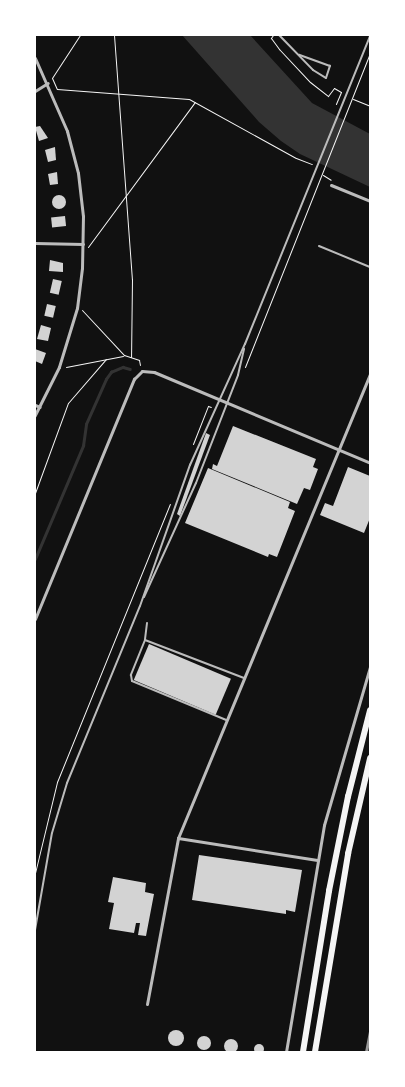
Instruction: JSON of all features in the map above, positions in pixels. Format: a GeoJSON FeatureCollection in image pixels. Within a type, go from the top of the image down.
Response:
{"type":"FeatureCollection","features":[{"type":"Feature","properties":{"kind":"main road"},"geometry":{"type":"LineString","coordinates":[[303,1052],[329,891],[348,796],[370,711]]}},
{"type":"Feature","properties":{"kind":"main road"},"geometry":{"type":"LineString","coordinates":[[315,1052],[348,854],[370,759]]}},
{"type":"Feature","properties":{"kind":"street"},"geometry":{"type":"LineString","coordinates":[[35,58],[67,131],[78,172],[83,244],[77,308],[59,367],[35,415]]}},
{"type":"Feature","properties":{"kind":"street"},"geometry":{"type":"LineString","coordinates":[[35,91],[48,84]]}},
{"type":"Feature","properties":{"kind":"street"},"geometry":{"type":"LineString","coordinates":[[331,185],[370,201]]}},
{"type":"Feature","properties":{"kind":"street"},"geometry":{"type":"LineString","coordinates":[[35,243],[83,244]]}},
{"type":"Feature","properties":{"kind":"street"},"geometry":{"type":"LineString","coordinates":[[35,619],[134,379],[142,371],[154,372],[370,463]]}},
{"type":"Feature","properties":{"kind":"street"},"geometry":{"type":"LineString","coordinates":[[147,1004],[178,838],[370,374]]}},
{"type":"Feature","properties":{"kind":"street"},"geometry":{"type":"LineString","coordinates":[[35,405],[40,407]]}},
{"type":"Feature","properties":{"kind":"street"},"geometry":{"type":"LineString","coordinates":[[286,1052],[317,860],[331,798],[370,666]]}},
{"type":"Feature","properties":{"kind":"street"},"geometry":{"type":"LineString","coordinates":[[178,838],[317,860]]}},
{"type":"Feature","properties":{"kind":"lane"},"geometry":{"type":"LineString","coordinates":[[279,35],[313,70],[326,78],[330,66],[299,55]]}},
{"type":"Feature","properties":{"kind":"lane"},"geometry":{"type":"LineString","coordinates":[[35,930],[52,833],[62,795],[140,606],[190,465],[218,400],[246,344],[370,36]]}},
{"type":"Feature","properties":{"kind":"lane"},"geometry":{"type":"LineString","coordinates":[[319,246],[370,267]]}},
{"type":"Feature","properties":{"kind":"lane"},"geometry":{"type":"LineString","coordinates":[[140,606],[178,527],[227,403],[246,344]]}},
{"type":"Feature","properties":{"kind":"lane"},"geometry":{"type":"LineString","coordinates":[[147,623],[145,640],[131,675],[132,681],[226,720]]}},
{"type":"Feature","properties":{"kind":"lane"},"geometry":{"type":"LineString","coordinates":[[145,640],[244,678]]}},
{"type":"Feature","properties":{"kind":"path"},"geometry":{"type":"LineString","coordinates":[[80,35],[52,78],[57,89],[120,93],[195,102],[312,165]]}},
{"type":"Feature","properties":{"kind":"path"},"geometry":{"type":"LineString","coordinates":[[114,35],[120,93],[125,200],[132,279],[131,358]]}},
{"type":"Feature","properties":{"kind":"path"},"geometry":{"type":"LineString","coordinates":[[273,35],[271,38],[279,49],[310,82],[328,96],[334,88],[341,92]]}},
{"type":"Feature","properties":{"kind":"path"},"geometry":{"type":"LineString","coordinates":[[243,374],[370,53]]}},
{"type":"Feature","properties":{"kind":"path"},"geometry":{"type":"LineString","coordinates":[[353,99],[370,106]]}},
{"type":"Feature","properties":{"kind":"path"},"geometry":{"type":"LineString","coordinates":[[88,246],[125,200],[195,102]]}},
{"type":"Feature","properties":{"kind":"path"},"geometry":{"type":"LineString","coordinates":[[323,175],[331,177]]}},
{"type":"Feature","properties":{"kind":"path"},"geometry":{"type":"LineString","coordinates":[[81,308],[124,356]]}},
{"type":"Feature","properties":{"kind":"path"},"geometry":{"type":"LineString","coordinates":[[63,368],[124,356],[139,360]]}},
{"type":"Feature","properties":{"kind":"path"},"geometry":{"type":"LineString","coordinates":[[35,493],[68,403],[106,359]]}},
{"type":"Feature","properties":{"kind":"path"},"geometry":{"type":"LineString","coordinates":[[190,453],[208,406]]}},
{"type":"Feature","properties":{"kind":"path"},"geometry":{"type":"LineString","coordinates":[[35,873],[57,782],[172,500]]}},
{"type":"Feature","properties":{"kind":"shaded area"},"geometry":{"type":"Polygon","coordinates":[[[182,35],[250,35],[312,103],[370,134],[370,187],[300,154],[281,141],[259,122],[182,35]]]}},
{"type":"Feature","properties":{"kind":"building"},"geometry":{"type":"Polygon","coordinates":[[[40,126],[48,138],[39,141],[35,127],[40,126]]]}},
{"type":"Feature","properties":{"kind":"building"},"geometry":{"type":"Polygon","coordinates":[[[55,147],[56,160],[48,162],[45,150],[55,147]]]}},
{"type":"Feature","properties":{"kind":"building"},"geometry":{"type":"Polygon","coordinates":[[[57,172],[58,184],[50,185],[48,174],[57,172]]]}},
{"type":"Feature","properties":{"kind":"building"},"geometry":{"type":"Polygon","coordinates":[[[59,195],[64,197],[66,202],[64,207],[59,209],[54,207],[52,202],[54,197],[59,195]]]}},
{"type":"Feature","properties":{"kind":"building"},"geometry":{"type":"Polygon","coordinates":[[[65,216],[66,226],[52,227],[51,217],[65,216]]]}},
{"type":"Feature","properties":{"kind":"building"},"geometry":{"type":"Polygon","coordinates":[[[50,260],[63,263],[63,272],[49,271],[50,260]]]}},
{"type":"Feature","properties":{"kind":"building"},"geometry":{"type":"Polygon","coordinates":[[[53,279],[62,281],[59,295],[50,293],[53,279]]]}},
{"type":"Feature","properties":{"kind":"building"},"geometry":{"type":"Polygon","coordinates":[[[47,304],[56,306],[53,318],[44,316],[47,304]]]}},
{"type":"Feature","properties":{"kind":"building"},"geometry":{"type":"Polygon","coordinates":[[[41,325],[51,328],[48,341],[37,339],[41,325]]]}},
{"type":"Feature","properties":{"kind":"building"},"geometry":{"type":"Polygon","coordinates":[[[35,349],[46,353],[42,364],[35,361],[35,349]]]}},
{"type":"Feature","properties":{"kind":"building"},"geometry":{"type":"Polygon","coordinates":[[[233,426],[316,459],[313,467],[318,469],[310,490],[304,488],[297,504],[212,469],[213,464],[217,466],[233,426]]]}},
{"type":"Feature","properties":{"kind":"building"},"geometry":{"type":"Polygon","coordinates":[[[206,433],[210,435],[180,516],[177,514],[206,433]]]}},
{"type":"Feature","properties":{"kind":"building"},"geometry":{"type":"Polygon","coordinates":[[[348,467],[370,476],[370,518],[364,533],[320,515],[325,503],[333,506],[348,467]]]}},
{"type":"Feature","properties":{"kind":"building"},"geometry":{"type":"Polygon","coordinates":[[[208,468],[290,502],[288,508],[295,511],[277,557],[269,554],[268,557],[185,523],[208,468]]]}},
{"type":"Feature","properties":{"kind":"building"},"geometry":{"type":"Polygon","coordinates":[[[149,644],[231,679],[216,715],[134,680],[149,644]]]}},
{"type":"Feature","properties":{"kind":"building"},"geometry":{"type":"Polygon","coordinates":[[[199,855],[302,870],[295,912],[286,910],[286,914],[192,900],[199,855]]]}},
{"type":"Feature","properties":{"kind":"building"},"geometry":{"type":"Polygon","coordinates":[[[113,877],[146,883],[145,892],[154,894],[146,936],[138,935],[140,923],[136,923],[134,933],[109,929],[114,903],[108,902],[113,877]]]}},
{"type":"Feature","properties":{"kind":"building"},"geometry":{"type":"Polygon","coordinates":[[[176,1030],[182,1032],[184,1038],[182,1044],[176,1046],[170,1044],[168,1038],[170,1032],[176,1030]]]}},
{"type":"Feature","properties":{"kind":"building"},"geometry":{"type":"Polygon","coordinates":[[[204,1036],[209,1038],[211,1043],[209,1048],[204,1050],[199,1048],[197,1043],[199,1038],[204,1036]]]}},
{"type":"Feature","properties":{"kind":"building"},"geometry":{"type":"Polygon","coordinates":[[[228,1039],[234,1039],[238,1046],[234,1053],[228,1053],[224,1049],[224,1043],[228,1039]]]}},
{"type":"Feature","properties":{"kind":"building"},"geometry":{"type":"Polygon","coordinates":[[[257,1044],[261,1044],[264,1049],[263,1053],[257,1054],[254,1051],[254,1047],[257,1044]]]}},
{"type":"Feature","properties":{"kind":"waterway"},"geometry":{"type":"LineString","coordinates":[[35,559],[83,446],[86,424],[106,379],[111,372],[123,367],[130,369]]}},
{"type":"Feature","properties":{"kind":"railway"},"geometry":{"type":"LineString","coordinates":[[366,1052],[370,1032]]}}]}
